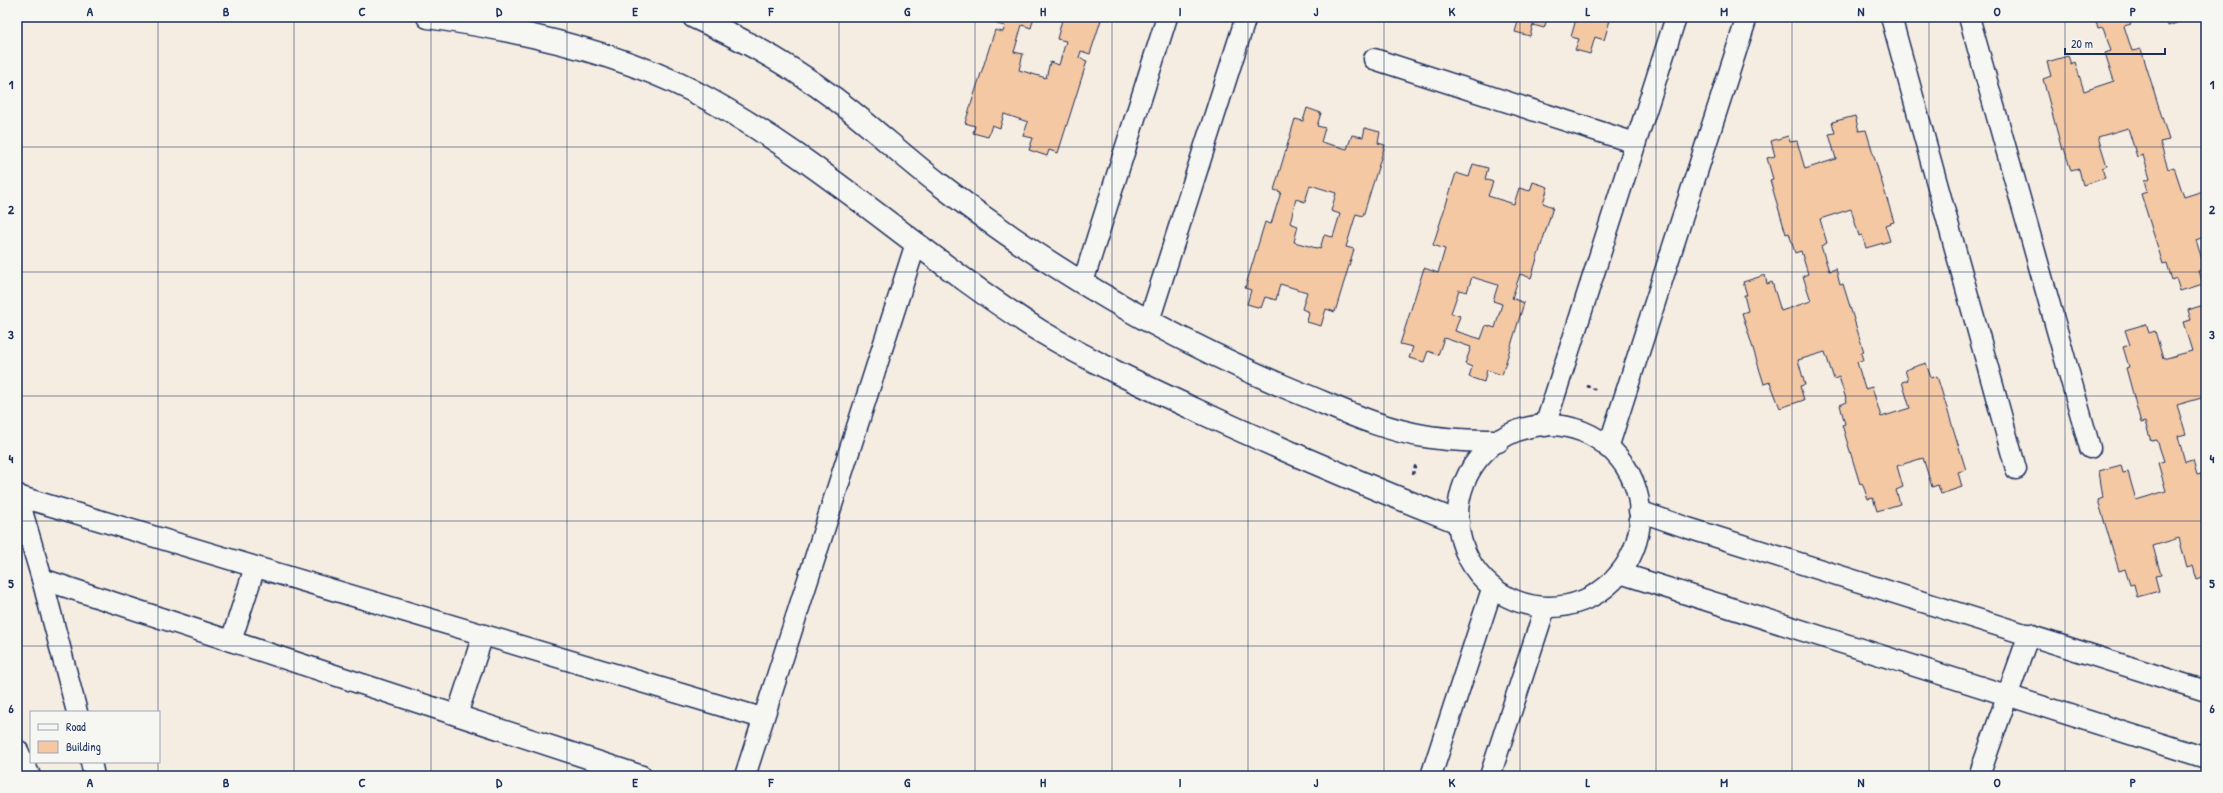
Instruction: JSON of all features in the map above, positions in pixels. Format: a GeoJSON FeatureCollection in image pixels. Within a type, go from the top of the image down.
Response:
{"type":"FeatureCollection","features":[{"type":"Feature","properties":{"kind":"street"},"geometry":{"type":"LineString","coordinates":[[428,17],[488,27],[544,39],[628,65],[688,88],[739,116],[788,148],[974,287],[1042,332],[1103,365],[1257,438],[1458,522]]}},
{"type":"Feature","properties":{"kind":"street"},"geometry":{"type":"LineString","coordinates":[[694,17],[733,35],[784,64],[834,98],[938,183],[997,227],[1059,269],[1149,321],[1257,375],[1358,418],[1390,429],[1424,436],[1461,440],[1498,441]]}},
{"type":"Feature","properties":{"kind":"street"},"geometry":{"type":"LineString","coordinates":[[17,751],[29,776]]}},
{"type":"Feature","properties":{"kind":"lane"},"geometry":{"type":"LineString","coordinates":[[1083,282],[1167,17]]}},
{"type":"Feature","properties":{"kind":"lane"},"geometry":{"type":"LineString","coordinates":[[1149,321],[1246,17]]}},
{"type":"Feature","properties":{"kind":"lane"},"geometry":{"type":"LineString","coordinates":[[1544,426],[1676,17]]}},
{"type":"Feature","properties":{"kind":"lane"},"geometry":{"type":"LineString","coordinates":[[1608,448],[1747,17]]}},
{"type":"Feature","properties":{"kind":"lane"},"geometry":{"type":"LineString","coordinates":[[1891,17],[2016,469]]}},
{"type":"Feature","properties":{"kind":"lane"},"geometry":{"type":"LineString","coordinates":[[1968,17],[2090,448]]}},
{"type":"Feature","properties":{"kind":"lane"},"geometry":{"type":"LineString","coordinates":[[1374,60],[1635,143]]}},
{"type":"Feature","properties":{"kind":"lane"},"geometry":{"type":"LineString","coordinates":[[745,776],[762,718],[916,243]]}},
{"type":"Feature","properties":{"kind":"lane"},"geometry":{"type":"LineString","coordinates":[[1544,426],[1580,430],[1608,448],[1624,465],[1636,491],[1640,520],[1634,548],[1620,573],[1599,592],[1573,604],[1545,608],[1517,602],[1492,588],[1473,568],[1461,542],[1457,513],[1463,485],[1477,460],[1498,441],[1524,428],[1544,426]]}},
{"type":"Feature","properties":{"kind":"lane"},"geometry":{"type":"LineString","coordinates":[[17,495],[762,718]]}},
{"type":"Feature","properties":{"kind":"lane"},"geometry":{"type":"LineString","coordinates":[[17,495],[42,579],[77,711]]}},
{"type":"Feature","properties":{"kind":"lane"},"geometry":{"type":"LineString","coordinates":[[1639,511],[1695,531],[2029,634],[2206,691]]}},
{"type":"Feature","properties":{"kind":"lane"},"geometry":{"type":"LineString","coordinates":[[231,641],[255,567]]}},
{"type":"Feature","properties":{"kind":"lane"},"geometry":{"type":"LineString","coordinates":[[1620,573],[2006,693],[2206,758]]}},
{"type":"Feature","properties":{"kind":"lane"},"geometry":{"type":"LineString","coordinates":[[42,579],[642,776]]}},
{"type":"Feature","properties":{"kind":"lane"},"geometry":{"type":"LineString","coordinates":[[1431,776],[1492,588]]}},
{"type":"Feature","properties":{"kind":"lane"},"geometry":{"type":"LineString","coordinates":[[1490,776],[1545,608]]}},
{"type":"Feature","properties":{"kind":"lane"},"geometry":{"type":"LineString","coordinates":[[1979,776],[2006,693],[2029,634]]}},
{"type":"Feature","properties":{"kind":"lane"},"geometry":{"type":"LineString","coordinates":[[457,716],[483,635]]}},
{"type":"Feature","properties":{"kind":"lane"},"geometry":{"type":"LineString","coordinates":[[91,763],[94,776]]}},
{"type":"Feature","properties":{"kind":"path"},"geometry":{"type":"LineString","coordinates":[[1561,377],[1624,400]]}},
{"type":"Feature","properties":{"kind":"path"},"geometry":{"type":"LineString","coordinates":[[1405,501],[1424,436]]}},
{"type":"Feature","properties":{"kind":"building"},"geometry":{"type":"Polygon","coordinates":[[[999,17],[1034,17],[1031,28],[1022,25],[1014,52],[1023,54],[1019,70],[1046,78],[1050,62],[1059,65],[1066,41],[1057,39],[1062,20],[1052,17],[1102,17],[1090,54],[1081,51],[1079,58],[1087,61],[1058,153],[1049,150],[1047,156],[1029,150],[1033,138],[1023,136],[1028,122],[1004,114],[1000,128],[992,125],[988,137],[973,133],[975,126],[965,123],[995,30],[1003,32],[1005,26],[997,24],[999,17]]]}},
{"type":"Feature","properties":{"kind":"building"},"geometry":{"type":"Polygon","coordinates":[[[1517,17],[1548,17],[1544,28],[1533,25],[1530,36],[1515,32],[1519,18],[1517,17]]]}},
{"type":"Feature","properties":{"kind":"building"},"geometry":{"type":"Polygon","coordinates":[[[1584,17],[1611,17],[1604,40],[1595,37],[1590,54],[1575,50],[1579,39],[1571,37],[1576,19],[1582,21],[1584,17]]]}},
{"type":"Feature","properties":{"kind":"building"},"geometry":{"type":"Polygon","coordinates":[[[2095,17],[2128,17],[2131,24],[2124,26],[2132,51],[2141,49],[2169,140],[2160,142],[2168,169],[2174,167],[2184,197],[2206,190],[2206,236],[2196,240],[2205,269],[2199,271],[2203,284],[2180,291],[2176,278],[2172,280],[2167,263],[2163,264],[2141,194],[2147,192],[2144,181],[2150,179],[2143,155],[2137,157],[2128,128],[2098,137],[2107,166],[2102,168],[2105,178],[2083,185],[2079,169],[2071,171],[2064,148],[2062,150],[2043,79],[2051,76],[2047,62],[2068,56],[2071,64],[2075,62],[2084,91],[2114,81],[2105,53],[2111,51],[2103,27],[2098,28],[2095,17]]]}},
{"type":"Feature","properties":{"kind":"building"},"geometry":{"type":"Polygon","coordinates":[[[2165,17],[2190,17],[2191,18],[2168,26],[2165,17]]]}},
{"type":"Feature","properties":{"kind":"building"},"geometry":{"type":"Polygon","coordinates":[[[1307,108],[1321,113],[1317,126],[1325,128],[1321,142],[1347,149],[1352,135],[1363,137],[1365,128],[1380,132],[1378,143],[1385,145],[1363,216],[1356,214],[1346,247],[1354,249],[1335,312],[1326,309],[1321,326],[1307,322],[1309,312],[1302,309],[1307,292],[1280,284],[1276,300],[1265,297],[1261,308],[1247,304],[1251,290],[1245,288],[1265,222],[1271,224],[1281,192],[1274,190],[1295,119],[1303,121],[1307,108]],[[1310,185],[1305,202],[1296,199],[1290,223],[1298,226],[1294,242],[1320,249],[1324,235],[1333,237],[1340,214],[1331,211],[1336,193],[1310,185]]]}},
{"type":"Feature","properties":{"kind":"building"},"geometry":{"type":"Polygon","coordinates":[[[1855,116],[1859,131],[1866,130],[1894,222],[1885,225],[1890,241],[1866,248],[1862,235],[1859,236],[1851,209],[1820,219],[1827,243],[1821,246],[1829,271],[1836,269],[1840,285],[1843,284],[1864,352],[1861,353],[1863,360],[1857,362],[1865,389],[1872,387],[1881,417],[1910,408],[1902,382],[1908,380],[1905,370],[1926,363],[1931,378],[1937,376],[1966,470],[1958,472],[1962,487],[1941,494],[1938,485],[1932,487],[1923,458],[1897,466],[1903,487],[1896,490],[1900,504],[1877,511],[1873,498],[1868,499],[1862,483],[1860,484],[1842,425],[1845,424],[1840,405],[1847,402],[1839,377],[1834,379],[1825,352],[1798,360],[1805,385],[1800,386],[1804,400],[1780,408],[1770,382],[1764,384],[1742,313],[1748,311],[1744,295],[1747,295],[1743,282],[1765,275],[1767,284],[1772,282],[1781,311],[1811,301],[1803,276],[1808,274],[1801,251],[1795,253],[1789,233],[1786,234],[1770,180],[1773,179],[1767,158],[1775,156],[1771,141],[1788,136],[1790,142],[1797,141],[1805,169],[1836,159],[1829,134],[1835,133],[1832,122],[1855,116]]]}},
{"type":"Feature","properties":{"kind":"building"},"geometry":{"type":"Polygon","coordinates":[[[1473,164],[1488,168],[1485,179],[1493,182],[1488,196],[1514,204],[1519,188],[1530,191],[1533,182],[1548,187],[1543,203],[1553,207],[1531,278],[1520,274],[1512,298],[1524,303],[1502,375],[1487,370],[1484,382],[1469,377],[1472,367],[1465,364],[1471,347],[1444,338],[1438,355],[1428,351],[1424,362],[1409,358],[1413,347],[1400,344],[1424,268],[1438,273],[1445,249],[1433,245],[1456,173],[1469,177],[1473,164]],[[1472,277],[1467,292],[1459,290],[1451,313],[1460,316],[1455,331],[1481,339],[1486,325],[1495,328],[1502,304],[1493,301],[1498,285],[1472,277]]]}},
{"type":"Feature","properties":{"kind":"building"},"geometry":{"type":"Polygon","coordinates":[[[2206,304],[2206,402],[2205,397],[2177,405],[2186,434],[2178,436],[2185,462],[2193,460],[2197,475],[2201,474],[2206,492],[2206,577],[2197,580],[2193,566],[2187,568],[2179,538],[2153,546],[2161,575],[2155,576],[2159,591],[2137,597],[2134,584],[2130,585],[2125,569],[2119,571],[2098,500],[2103,498],[2099,471],[2121,465],[2123,473],[2128,472],[2136,500],[2166,491],[2158,463],[2164,461],[2157,440],[2151,441],[2145,422],[2141,423],[2126,368],[2129,367],[2123,347],[2130,345],[2125,330],[2146,324],[2149,333],[2155,331],[2163,359],[2192,351],[2183,322],[2191,320],[2188,310],[2206,304]]]}}]}
